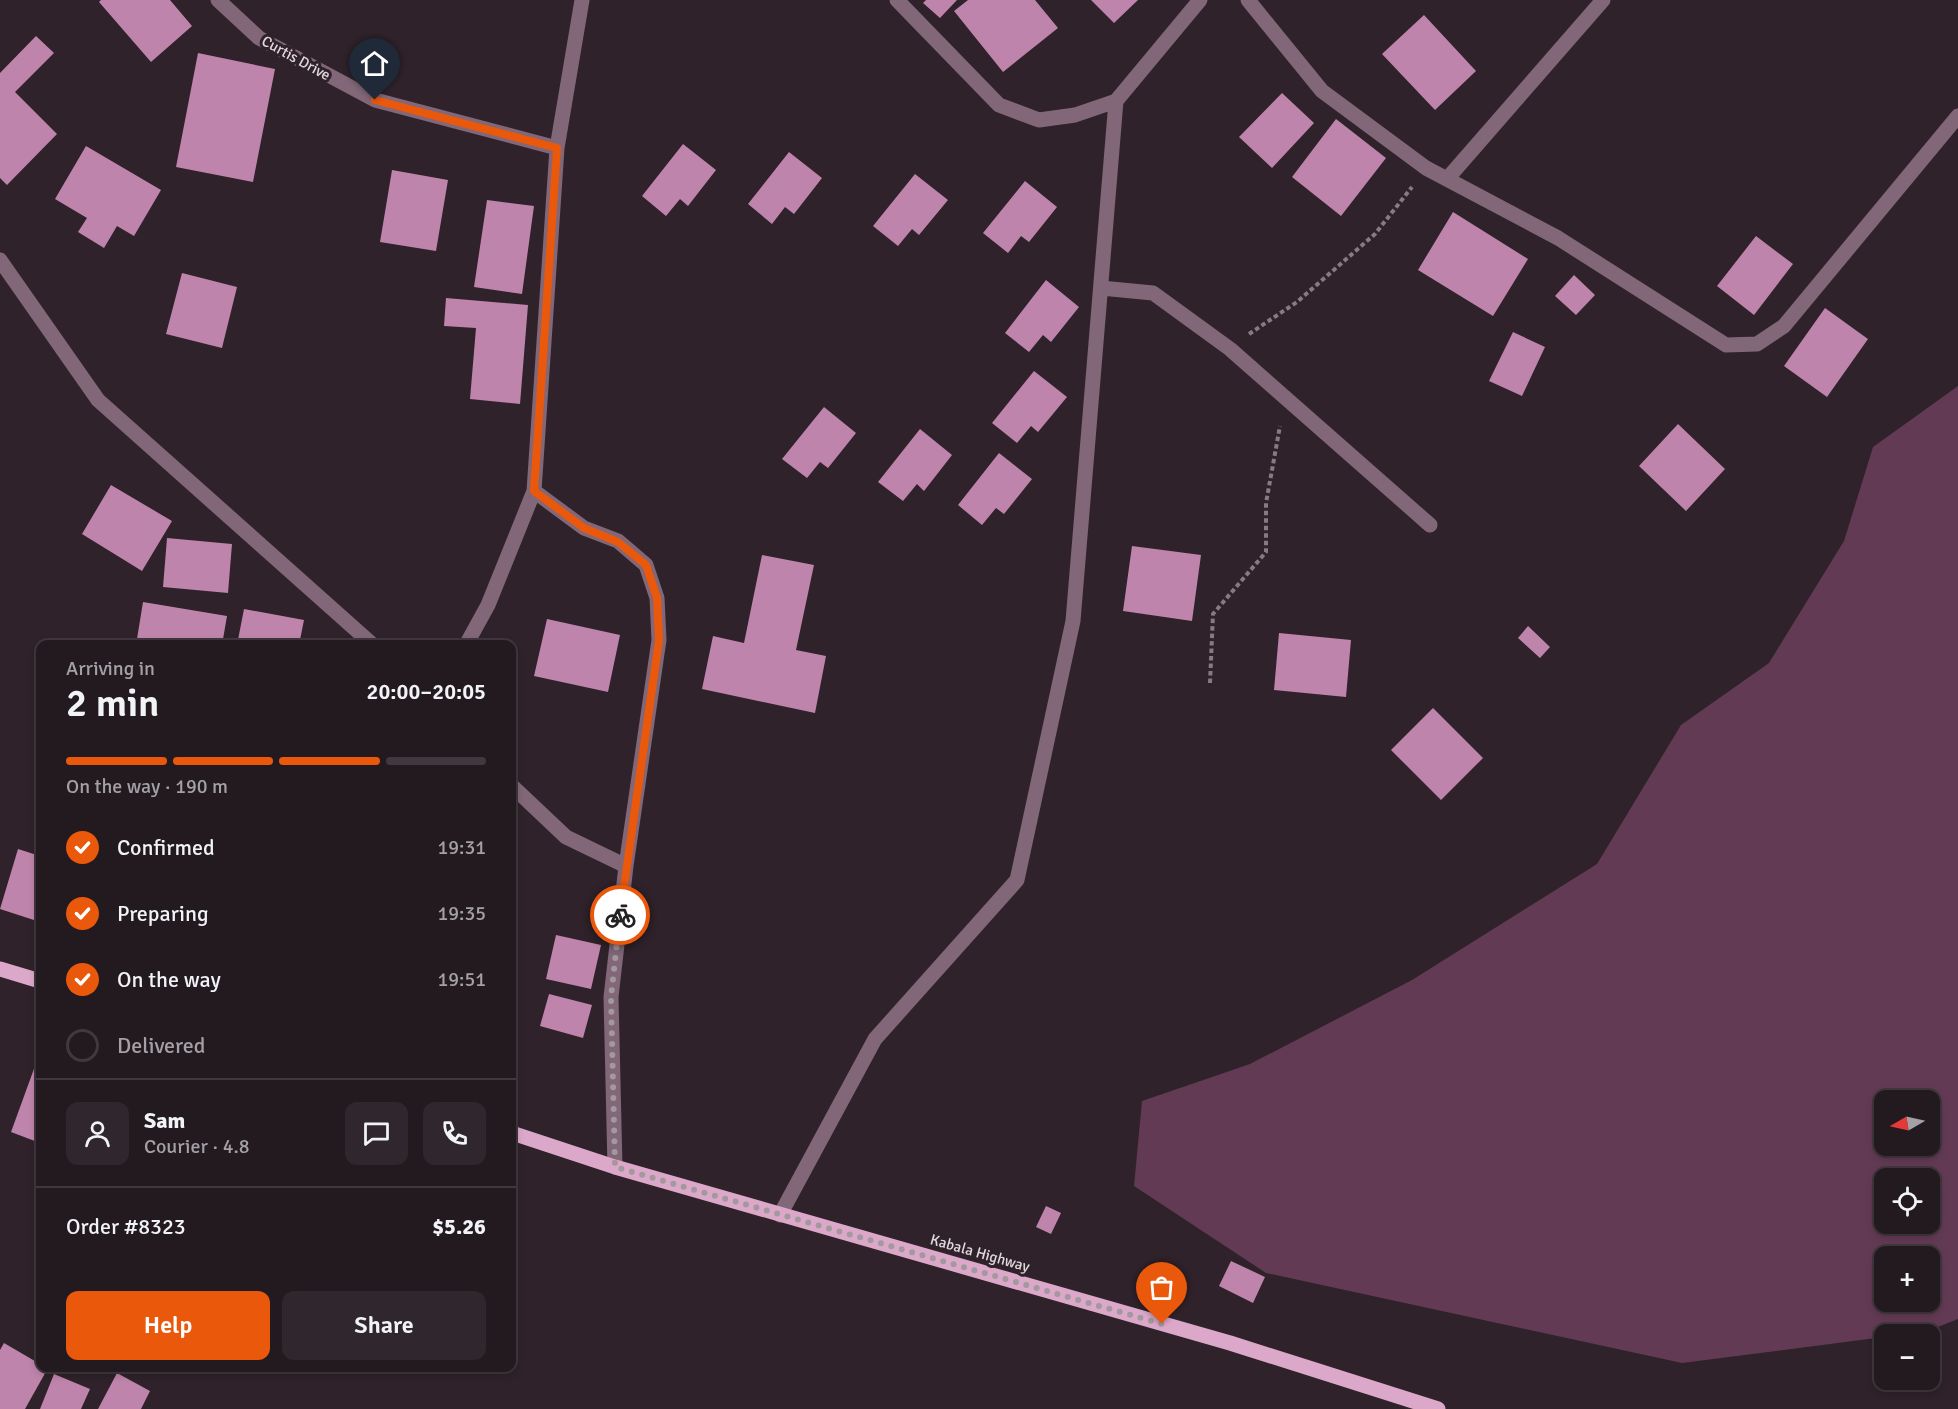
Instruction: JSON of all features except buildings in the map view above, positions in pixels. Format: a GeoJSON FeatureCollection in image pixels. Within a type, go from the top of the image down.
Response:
{"type":"FeatureCollection","features":[{"type":"Feature","properties":{"kind":"main road"},"geometry":{"type":"LineString","coordinates":[[0,969],[36,980]]}},
{"type":"Feature","properties":{"kind":"main road","name":"Kabala Highway"},"geometry":{"type":"LineString","coordinates":[[516,1134],[615,1167],[1230,1343],[1438,1409]]}},
{"type":"Feature","properties":{"kind":"street","name":"Curtis Drive"},"geometry":{"type":"LineString","coordinates":[[218,0],[259,38],[375,100],[557,148]]}},
{"type":"Feature","properties":{"kind":"street"},"geometry":{"type":"LineString","coordinates":[[469,640],[489,605],[534,491],[557,148],[582,0]]}},
{"type":"Feature","properties":{"kind":"street"},"geometry":{"type":"LineString","coordinates":[[897,0],[999,105],[1039,120],[1076,115],[1116,101],[1200,0]]}},
{"type":"Feature","properties":{"kind":"street"},"geometry":{"type":"LineString","coordinates":[[1248,0],[1322,92],[1426,168],[1558,238],[1726,345],[1757,344],[1784,326],[1958,116]]}},
{"type":"Feature","properties":{"kind":"street"},"geometry":{"type":"LineString","coordinates":[[1447,179],[1603,0]]}},
{"type":"Feature","properties":{"kind":"street"},"geometry":{"type":"LineString","coordinates":[[780,1215],[875,1039],[1017,880],[1073,621],[1116,101]]}},
{"type":"Feature","properties":{"kind":"street"},"geometry":{"type":"LineString","coordinates":[[0,260],[98,400],[367,640]]}},
{"type":"Feature","properties":{"kind":"street"},"geometry":{"type":"LineString","coordinates":[[1101,288],[1153,293],[1230,349],[1430,525]]}},
{"type":"Feature","properties":{"kind":"street"},"geometry":{"type":"LineString","coordinates":[[534,491],[584,528],[618,542],[646,565],[657,598],[659,640],[626,866],[611,997],[615,1167]]}},
{"type":"Feature","properties":{"kind":"street"},"geometry":{"type":"LineString","coordinates":[[516,790],[566,837],[626,866]]}},
{"type":"Feature","properties":{"kind":"path"},"geometry":{"type":"LineString","coordinates":[[1230,349],[1263,323],[1298,302],[1375,234],[1426,168]]}},
{"type":"Feature","properties":{"kind":"path"},"geometry":{"type":"LineString","coordinates":[[1210,683],[1213,614],[1266,552],[1266,503],[1285,398]]}},
{"type":"Feature","properties":{"kind":"shaded area"},"geometry":{"type":"Polygon","coordinates":[[[1958,386],[1958,1319],[1940,1326],[1940,1324],[1874,1324],[1874,1338],[1682,1363],[1266,1273],[1134,1186],[1142,1101],[1250,1064],[1412,980],[1597,864],[1681,725],[1769,663],[1844,541],[1873,447],[1958,386]]]}},
{"type":"Feature","properties":{"kind":"way so far"},"geometry":{"type":"LineString","coordinates":[[620,915],[611,997],[615,1167],[1162,1324]]}},
{"type":"Feature","properties":{"kind":"route"},"geometry":{"type":"LineString","coordinates":[[375,100],[557,148],[534,491],[584,528],[618,542],[646,565],[657,598],[659,640],[620,915]]}}]}
